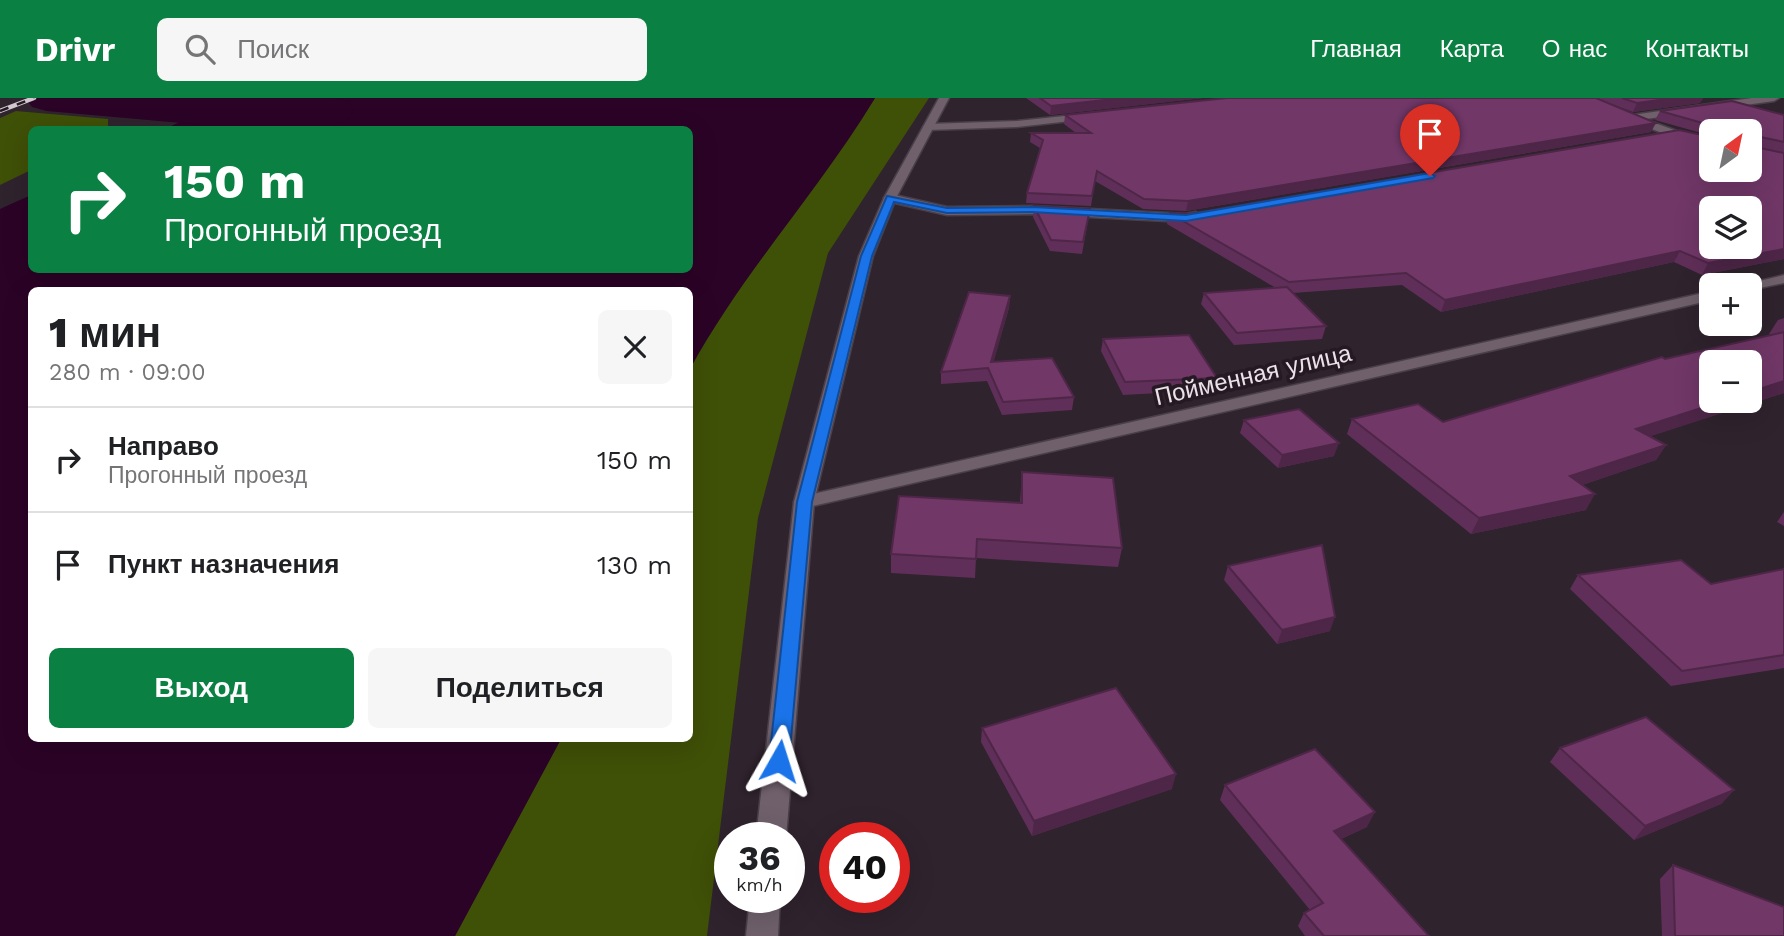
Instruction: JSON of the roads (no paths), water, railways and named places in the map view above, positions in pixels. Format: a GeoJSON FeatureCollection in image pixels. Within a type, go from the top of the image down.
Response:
{"type":"FeatureCollection","features":[{"type":"Feature","properties":{"kind":"street"},"geometry":{"type":"LineString","coordinates":[[773,822],[804,502],[866,256],[890,198],[944,98]]}},
{"type":"Feature","properties":{"kind":"street"},"geometry":{"type":"LineString","coordinates":[[1577,98],[1674,134],[1699,139]]}},
{"type":"Feature","properties":{"kind":"street"},"geometry":{"type":"LineString","coordinates":[[1632,118],[1773,98]]}},
{"type":"Feature","properties":{"kind":"street"},"geometry":{"type":"LineString","coordinates":[[928,127],[1017,124],[1109,114]]}},
{"type":"Feature","properties":{"kind":"street"},"geometry":{"type":"LineString","coordinates":[[1647,138],[1674,134]]}},
{"type":"Feature","properties":{"kind":"street"},"geometry":{"type":"LineString","coordinates":[[890,198],[947,211],[1032,209],[1186,218],[1213,213]]}},
{"type":"Feature","properties":{"kind":"street"},"geometry":{"type":"LineString","coordinates":[[1762,284],[1784,279]]}},
{"type":"Feature","properties":{"kind":"street","name":"Пойменная улица"},"geometry":{"type":"LineString","coordinates":[[804,502],[1699,298]]}},
{"type":"Feature","properties":{"kind":"street"},"geometry":{"type":"LineString","coordinates":[[762,936],[764,913]]}},
{"type":"Feature","properties":{"kind":"waterway"},"geometry":{"type":"LineString","coordinates":[[47,98],[204,111],[331,111]]}},
{"type":"Feature","properties":{"kind":"railway"},"geometry":{"type":"LineString","coordinates":[[0,111],[34,98]]}}]}
